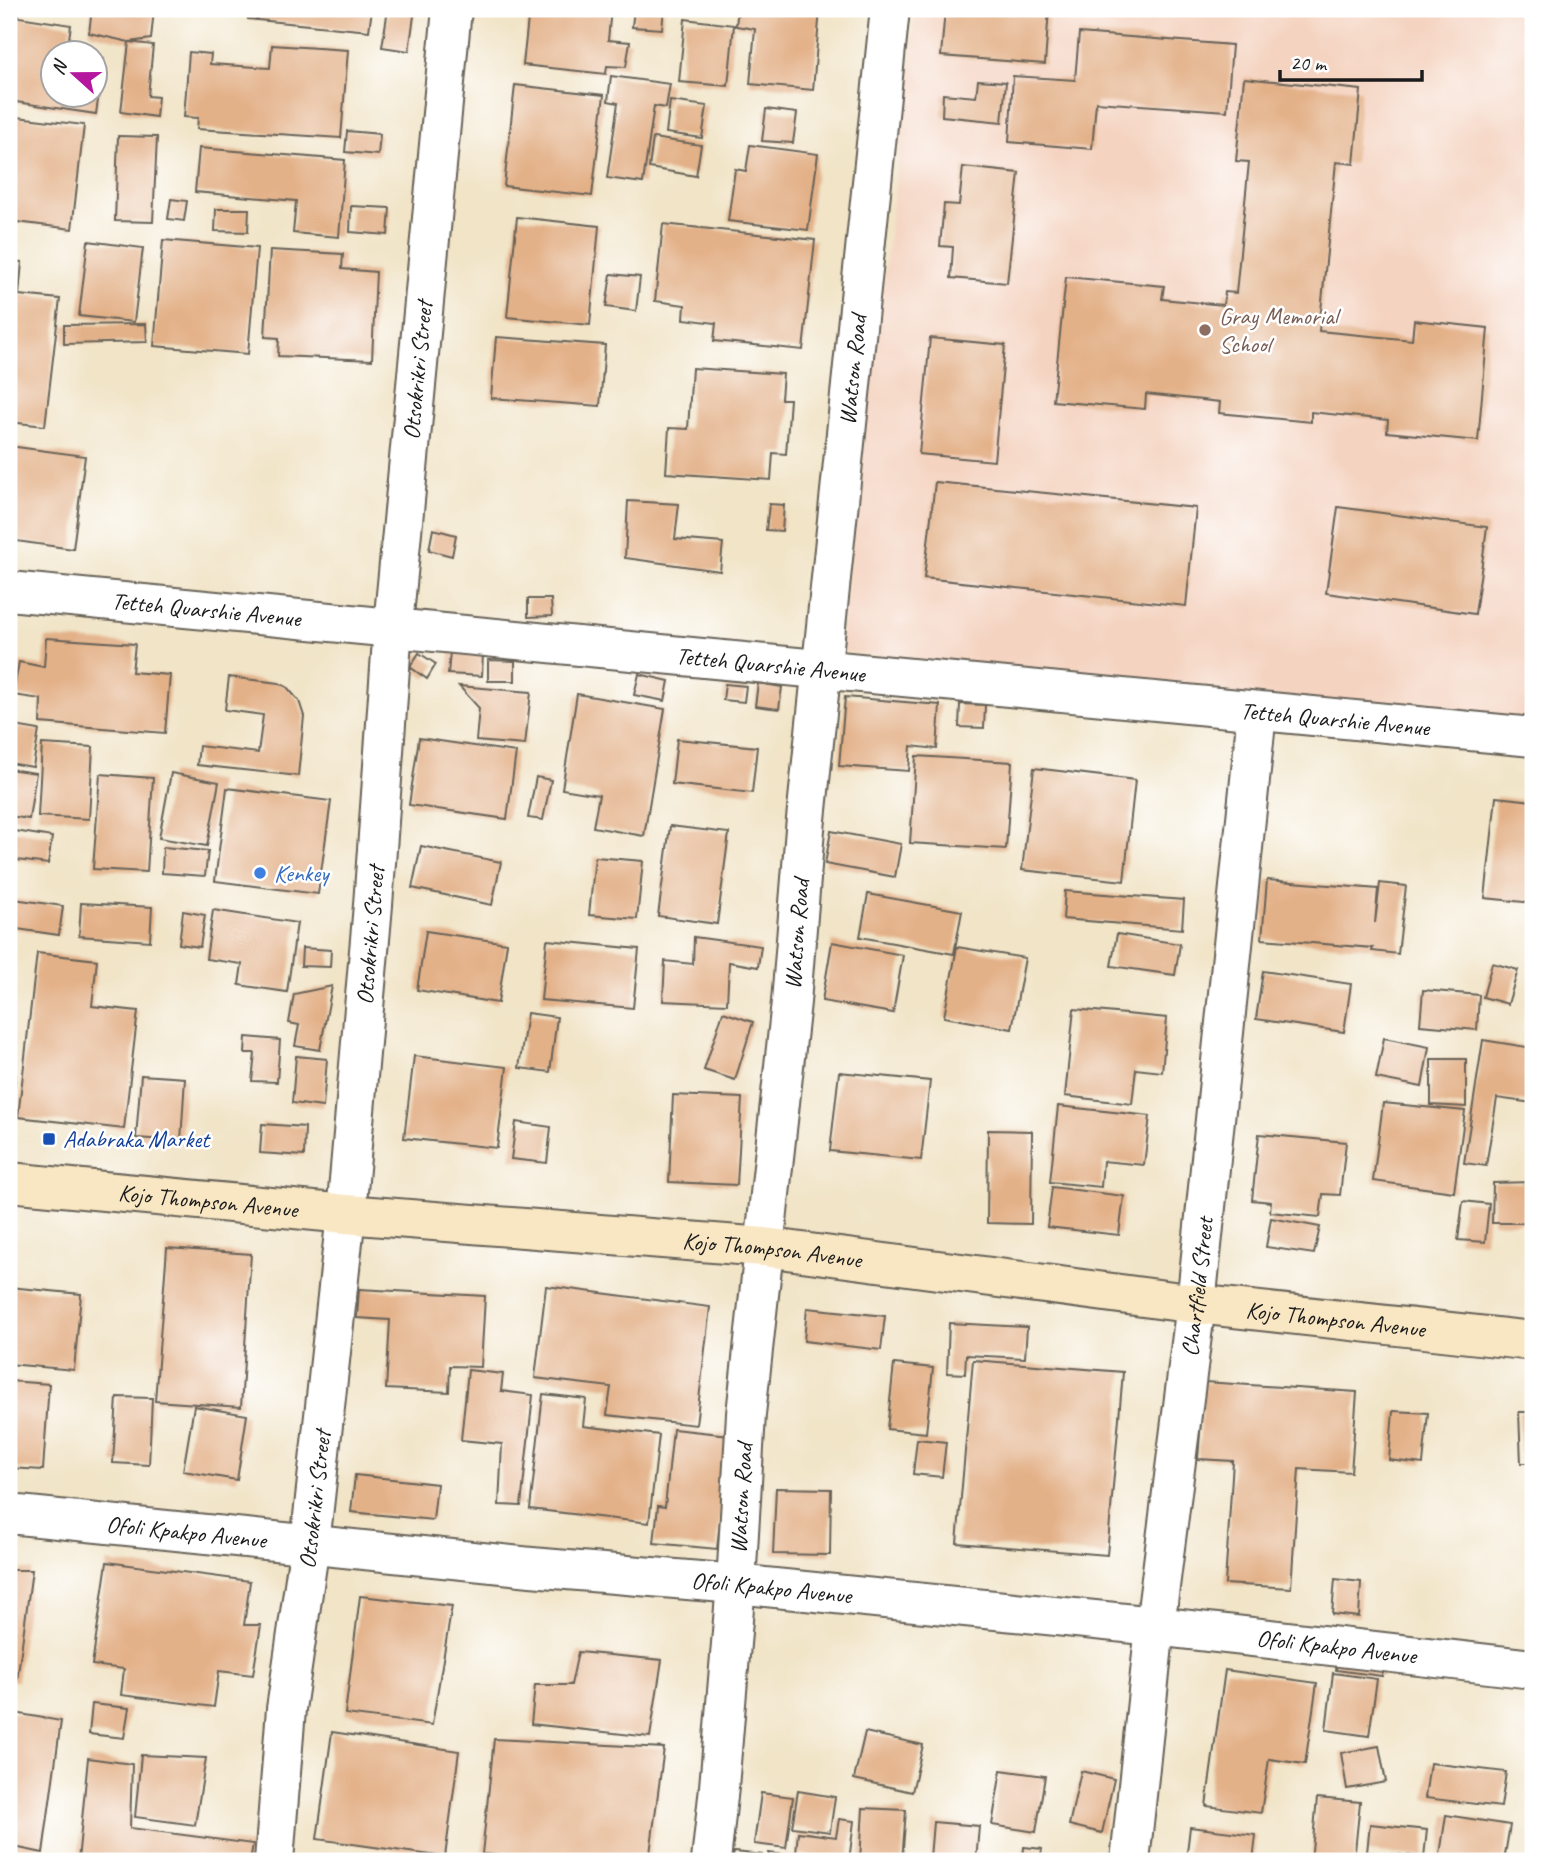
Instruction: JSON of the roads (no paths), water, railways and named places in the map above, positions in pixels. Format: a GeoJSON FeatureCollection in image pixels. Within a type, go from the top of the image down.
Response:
{"type":"FeatureCollection","features":[{"type":"Feature","properties":{"kind":"main road","name":"Kojo Thompson Avenue"},"geometry":{"type":"LineString","coordinates":[[9,1182],[346,1214],[764,1247],[1196,1304],[1533,1341]]}},
{"type":"Feature","properties":{"kind":"street","name":"Otsokrikri Street"},"geometry":{"type":"LineString","coordinates":[[274,1861],[286,1709],[310,1544],[346,1214],[373,905],[393,626],[452,9]]}},
{"type":"Feature","properties":{"kind":"street","name":"Watson Road"},"geometry":{"type":"LineString","coordinates":[[711,1861],[736,1584],[746,1414],[791,1002],[805,829],[890,9]]}},
{"type":"Feature","properties":{"kind":"street","name":"Tetteh Quarshie Avenue"},"geometry":{"type":"LineString","coordinates":[[9,591],[1533,737]]}},
{"type":"Feature","properties":{"kind":"street","name":"Chartfield Street"},"geometry":{"type":"LineString","coordinates":[[1130,1861],[1155,1626],[1196,1304],[1257,712]]}},
{"type":"Feature","properties":{"kind":"street","name":"Ofoli Kpakpo Avenue"},"geometry":{"type":"LineString","coordinates":[[9,1514],[1155,1626],[1533,1669]]}},
{"type":"Feature","properties":{"kind":"place","name":"Gray Memorial School"},"geometry":{"type":"Point","coordinates":[1205,330]}},
{"type":"Feature","properties":{"kind":"place","name":"Kenkey"},"geometry":{"type":"Point","coordinates":[260,873]}},
{"type":"Feature","properties":{"kind":"place","name":"Adabraka Market"},"geometry":{"type":"Point","coordinates":[49,1139]}}]}
